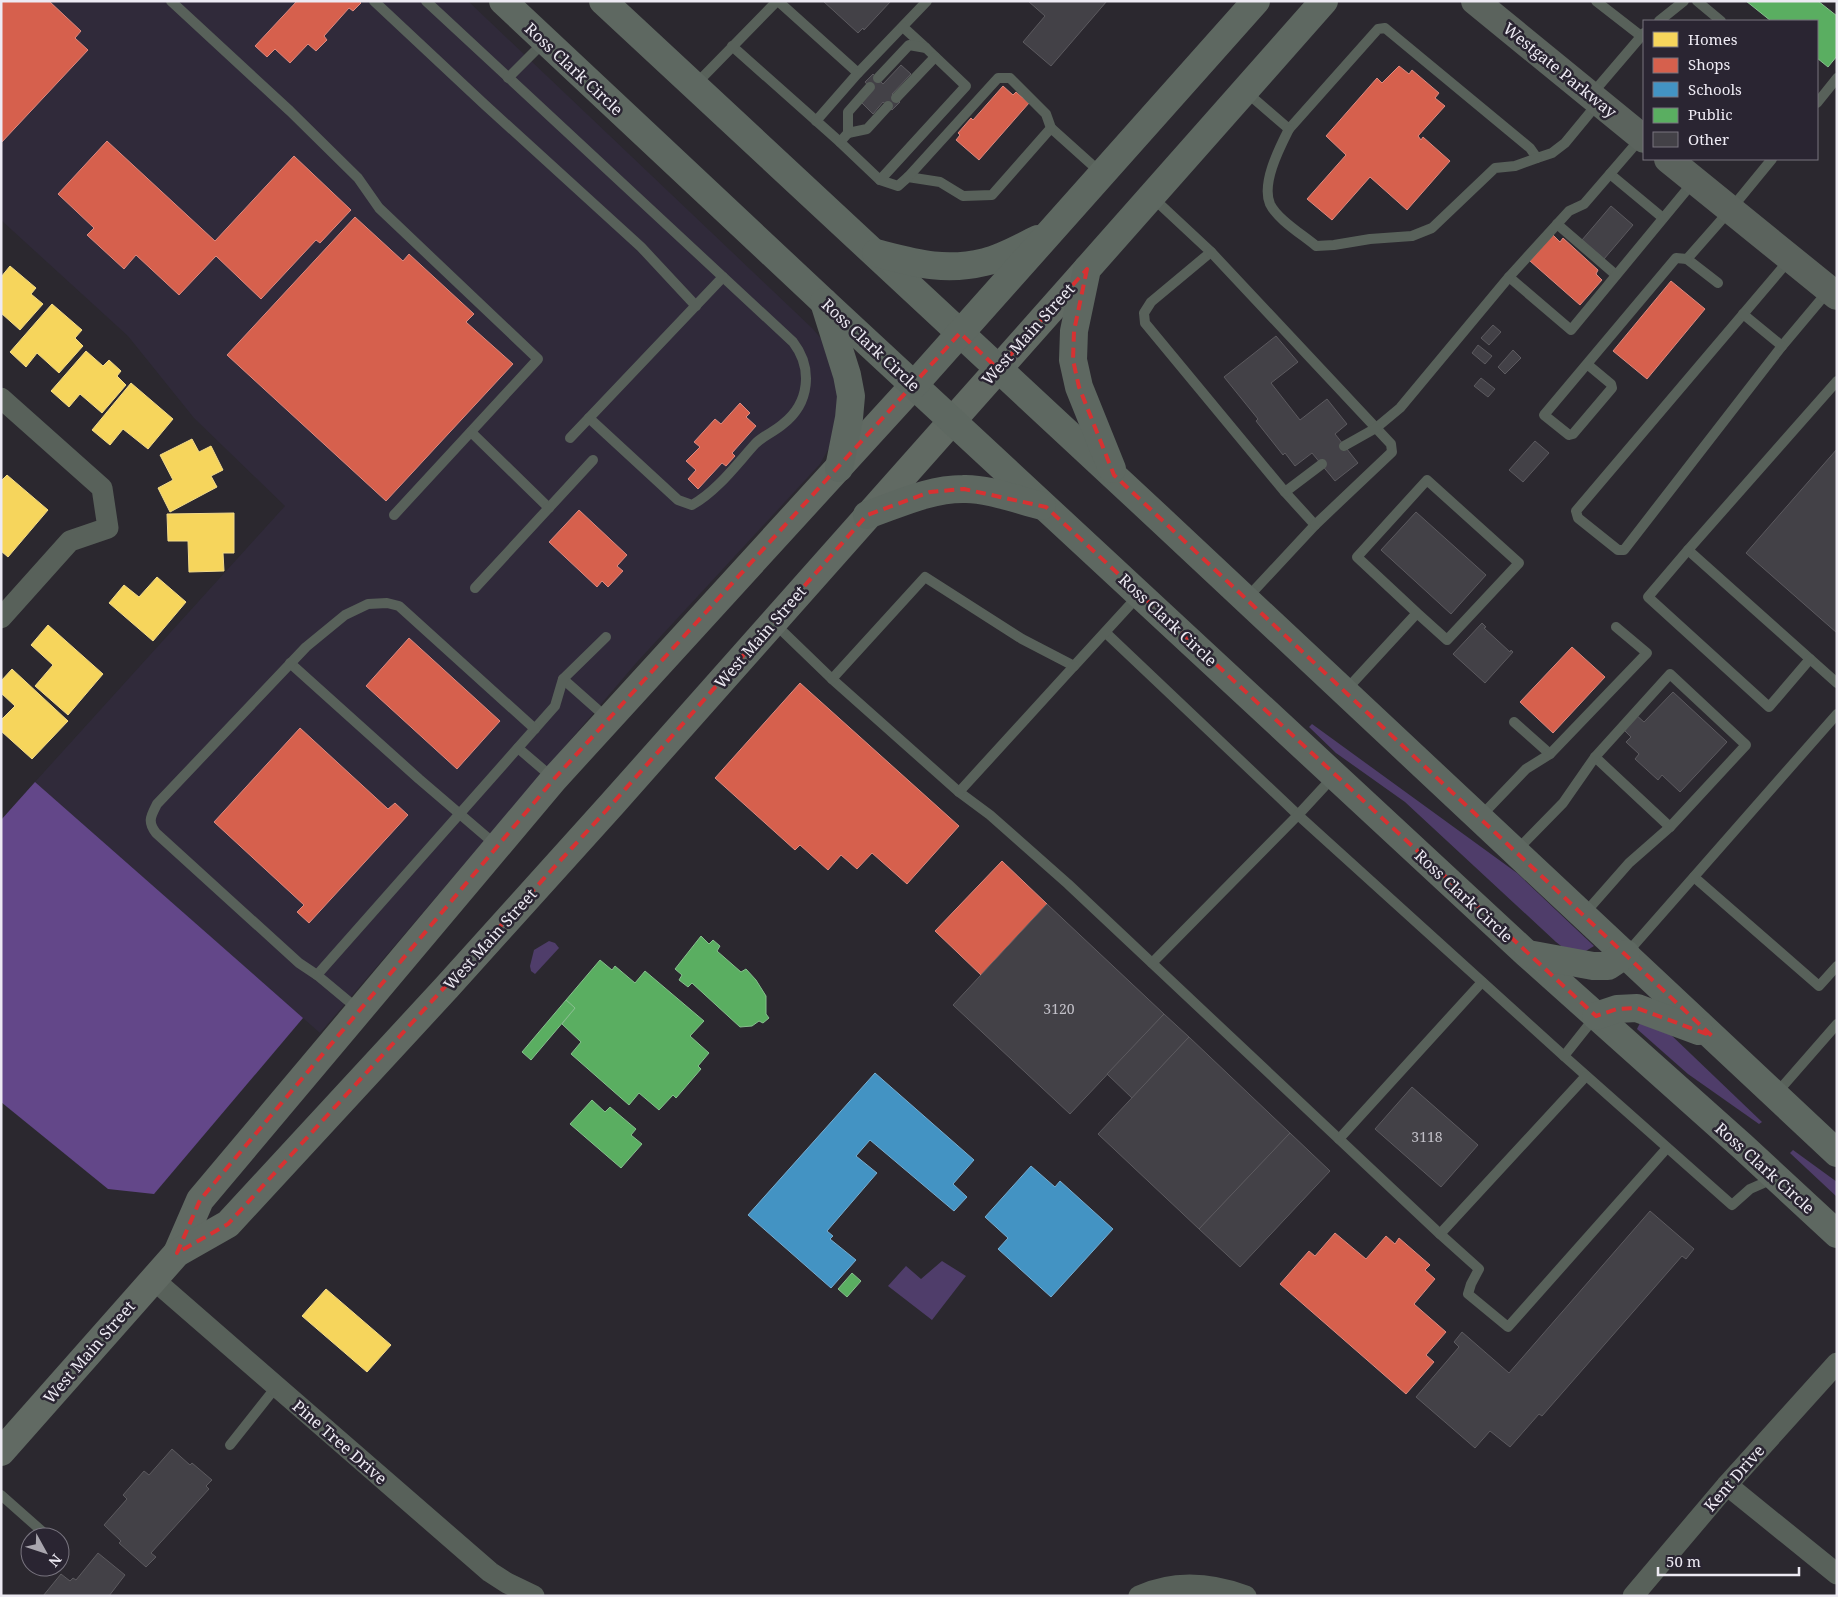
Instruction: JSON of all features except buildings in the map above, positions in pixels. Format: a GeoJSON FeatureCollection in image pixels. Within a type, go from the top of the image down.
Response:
{"type":"FeatureCollection","features":[{"type":"Feature","properties":{"kind":"highway","name":"Ross Clark Circle"},"geometry":{"type":"LineString","coordinates":[[503,1],[824,302],[1527,954],[1837,1234]]}},
{"type":"Feature","properties":{"kind":"highway"},"geometry":{"type":"LineString","coordinates":[[603,1],[1516,850],[1837,1154]]}},
{"type":"Feature","properties":{"kind":"highway","name":"West Main Street"},"geometry":{"type":"LineString","coordinates":[[914,385],[1256,1]]}},
{"type":"Feature","properties":{"kind":"highway","name":"West Main Street"},"geometry":{"type":"LineString","coordinates":[[1087,268],[1324,1]]}},
{"type":"Feature","properties":{"kind":"highway"},"geometry":{"type":"LineString","coordinates":[[874,253],[925,265],[949,268],[987,262],[1046,236]]}},
{"type":"Feature","properties":{"kind":"highway"},"geometry":{"type":"LineString","coordinates":[[1087,268],[1074,330],[1073,360],[1078,387],[1114,475]]}},
{"type":"Feature","properties":{"kind":"highway"},"geometry":{"type":"LineString","coordinates":[[824,302],[847,375],[851,396],[849,418],[839,468]]}},
{"type":"Feature","properties":{"kind":"highway"},"geometry":{"type":"LineString","coordinates":[[867,515],[930,492],[964,489],[992,493],[1046,507]]}},
{"type":"Feature","properties":{"kind":"highway"},"geometry":{"type":"LineString","coordinates":[[1527,954],[1593,966],[1608,966],[1626,954]]}},
{"type":"Feature","properties":{"kind":"highway"},"geometry":{"type":"LineString","coordinates":[[1596,1016],[1617,1008],[1637,1008],[1712,1036]]}},
{"type":"Feature","properties":{"kind":"main road","name":"Westgate Parkway"},"geometry":{"type":"LineString","coordinates":[[1475,1],[1643,138]]}},
{"type":"Feature","properties":{"kind":"main road"},"geometry":{"type":"LineString","coordinates":[[1669,160],[1833,293]]}},
{"type":"Feature","properties":{"kind":"main road","name":"West Main Street"},"geometry":{"type":"LineString","coordinates":[[1,1452],[177,1253],[228,1224],[447,987],[613,804],[1087,268]]}},
{"type":"Feature","properties":{"kind":"main road","name":"West Main Street"},"geometry":{"type":"LineString","coordinates":[[177,1253],[200,1200],[497,846],[607,718],[914,385]]}},
{"type":"Feature","properties":{"kind":"street"},"geometry":{"type":"LineString","coordinates":[[1,398],[102,488],[108,528],[70,541],[1,618]]}},
{"type":"Feature","properties":{"kind":"street","name":"Pine Tree Drive"},"geometry":{"type":"LineString","coordinates":[[153,1279],[490,1572],[507,1583],[534,1596]]}},
{"type":"Feature","properties":{"kind":"street","name":"Kent Drive"},"geometry":{"type":"LineString","coordinates":[[1633,1596],[1837,1362]]}},
{"type":"Feature","properties":{"kind":"street"},"geometry":{"type":"LineString","coordinates":[[1728,1485],[1837,1574]]}},
{"type":"Feature","properties":{"kind":"street"},"geometry":{"type":"LineString","coordinates":[[1139,1596],[1161,1588],[1196,1584],[1222,1588],[1246,1596]]}},
{"type":"Feature","properties":{"kind":"lane"},"geometry":{"type":"LineString","coordinates":[[171,1],[300,121],[358,178],[378,208],[538,359],[394,515]]}},
{"type":"Feature","properties":{"kind":"lane"},"geometry":{"type":"LineString","coordinates":[[374,1],[641,247],[696,306]]}},
{"type":"Feature","properties":{"kind":"lane"},"geometry":{"type":"LineString","coordinates":[[426,1],[793,342],[804,360],[806,389],[798,407],[783,424],[762,436],[706,498],[692,505],[678,500],[589,418]]}},
{"type":"Feature","properties":{"kind":"lane"},"geometry":{"type":"LineString","coordinates":[[694,86],[777,1],[858,73]]}},
{"type":"Feature","properties":{"kind":"lane"},"geometry":{"type":"LineString","coordinates":[[816,121],[858,73],[927,1]]}},
{"type":"Feature","properties":{"kind":"lane"},"geometry":{"type":"LineString","coordinates":[[1537,158],[1530,148],[1384,28],[1378,29],[1289,129],[1274,160],[1268,187],[1270,203],[1280,217],[1316,246],[1412,236],[1432,228],[1495,168],[1515,166],[1552,153],[1565,143],[1642,35],[1596,1]]}},
{"type":"Feature","properties":{"kind":"lane"},"geometry":{"type":"LineString","coordinates":[[1660,20],[1684,1]]}},
{"type":"Feature","properties":{"kind":"lane"},"geometry":{"type":"LineString","coordinates":[[1697,1],[1720,20]]}},
{"type":"Feature","properties":{"kind":"lane"},"geometry":{"type":"LineString","coordinates":[[880,180],[966,86],[904,27]]}},
{"type":"Feature","properties":{"kind":"lane"},"geometry":{"type":"LineString","coordinates":[[508,78],[544,41]]}},
{"type":"Feature","properties":{"kind":"lane"},"geometry":{"type":"LineString","coordinates":[[878,78],[908,45],[926,48]]}},
{"type":"Feature","properties":{"kind":"lane"},"geometry":{"type":"LineString","coordinates":[[732,46],[880,180],[898,186],[998,78],[1010,78],[1046,114],[1051,128],[1102,174]]}},
{"type":"Feature","properties":{"kind":"lane"},"geometry":{"type":"LineString","coordinates":[[896,98],[935,57]]}},
{"type":"Feature","properties":{"kind":"lane"},"geometry":{"type":"LineString","coordinates":[[1818,102],[1837,78]]}},
{"type":"Feature","properties":{"kind":"lane"},"geometry":{"type":"LineString","coordinates":[[848,134],[848,112],[870,87]]}},
{"type":"Feature","properties":{"kind":"lane"},"geometry":{"type":"LineString","coordinates":[[1245,91],[1289,129]]}},
{"type":"Feature","properties":{"kind":"lane"},"geometry":{"type":"LineString","coordinates":[[840,142],[848,134],[867,129],[888,106]]}},
{"type":"Feature","properties":{"kind":"lane"},"geometry":{"type":"LineString","coordinates":[[908,177],[940,182],[963,196],[992,195],[1051,128]]}},
{"type":"Feature","properties":{"kind":"lane"},"geometry":{"type":"LineString","coordinates":[[1344,446],[1376,428],[1400,408],[1509,277],[1569,211],[1584,204],[1643,138]]}},
{"type":"Feature","properties":{"kind":"lane"},"geometry":{"type":"LineString","coordinates":[[1687,259],[1771,160]]}},
{"type":"Feature","properties":{"kind":"lane"},"geometry":{"type":"LineString","coordinates":[[1610,174],[1663,218]]}},
{"type":"Feature","properties":{"kind":"lane"},"geometry":{"type":"LineString","coordinates":[[1509,277],[1571,330],[1694,180]]}},
{"type":"Feature","properties":{"kind":"lane"},"geometry":{"type":"LineString","coordinates":[[1151,196],[1211,252],[1391,444],[1392,452],[1315,525],[1246,598]]}},
{"type":"Feature","properties":{"kind":"lane"},"geometry":{"type":"LineString","coordinates":[[1557,224],[1616,274]]}},
{"type":"Feature","properties":{"kind":"lane"},"geometry":{"type":"LineString","coordinates":[[1211,252],[1151,302],[1144,312],[1145,323],[1285,492],[1315,525]]}},
{"type":"Feature","properties":{"kind":"lane"},"geometry":{"type":"LineString","coordinates":[[1587,364],[1611,384],[1612,388],[1573,434],[1569,435],[1544,415],[1676,258],[1687,259],[1718,283]]}},
{"type":"Feature","properties":{"kind":"lane"},"geometry":{"type":"LineString","coordinates":[[1791,258],[1576,511],[1578,518],[1618,550],[1624,550],[1782,346],[1833,293]]}},
{"type":"Feature","properties":{"kind":"lane"},"geometry":{"type":"LineString","coordinates":[[570,438],[723,277]]}},
{"type":"Feature","properties":{"kind":"lane"},"geometry":{"type":"LineString","coordinates":[[1743,314],[1782,346]]}},
{"type":"Feature","properties":{"kind":"lane"},"geometry":{"type":"LineString","coordinates":[[1810,659],[1769,707],[1648,598],[1688,550],[1836,384]]}},
{"type":"Feature","properties":{"kind":"lane"},"geometry":{"type":"LineString","coordinates":[[470,432],[549,508]]}},
{"type":"Feature","properties":{"kind":"lane"},"geometry":{"type":"LineString","coordinates":[[475,588],[593,460]]}},
{"type":"Feature","properties":{"kind":"lane"},"geometry":{"type":"LineString","coordinates":[[1285,492],[1322,464]]}},
{"type":"Feature","properties":{"kind":"lane"},"geometry":{"type":"LineString","coordinates":[[1427,480],[1519,563],[1447,640],[1417,614],[1357,557],[1427,480]]}},
{"type":"Feature","properties":{"kind":"lane"},"geometry":{"type":"LineString","coordinates":[[1688,550],[1837,683]]}},
{"type":"Feature","properties":{"kind":"lane"},"geometry":{"type":"LineString","coordinates":[[832,678],[925,576],[1022,638],[1074,666]]}},
{"type":"Feature","properties":{"kind":"lane"},"geometry":{"type":"LineString","coordinates":[[959,792],[1140,594]]}},
{"type":"Feature","properties":{"kind":"lane"},"geometry":{"type":"LineString","coordinates":[[359,1010],[317,975],[299,963],[156,833],[151,826],[150,817],[157,804],[306,646],[345,615],[368,604],[387,603],[399,606],[534,729]]}},
{"type":"Feature","properties":{"kind":"lane"},"geometry":{"type":"LineString","coordinates":[[1345,691],[1417,614]]}},
{"type":"Feature","properties":{"kind":"lane"},"geometry":{"type":"LineString","coordinates":[[773,622],[832,678],[959,792],[990,815],[1068,884],[1479,1269],[1468,1294],[1508,1327],[1667,1148]]}},
{"type":"Feature","properties":{"kind":"lane"},"geometry":{"type":"LineString","coordinates":[[1480,817],[1526,769],[1550,754],[1647,654],[1616,627]]}},
{"type":"Feature","properties":{"kind":"lane"},"geometry":{"type":"LineString","coordinates":[[1106,633],[1298,815],[1586,1076],[1732,1205],[1750,1189],[1776,1177]]}},
{"type":"Feature","properties":{"kind":"lane"},"geometry":{"type":"LineString","coordinates":[[317,975],[555,706],[564,680],[606,637]]}},
{"type":"Feature","properties":{"kind":"lane"},"geometry":{"type":"LineString","coordinates":[[290,663],[497,846]]}},
{"type":"Feature","properties":{"kind":"lane"},"geometry":{"type":"LineString","coordinates":[[1516,850],[1563,802],[1595,757],[1670,674],[1746,745],[1670,827],[1630,863],[1584,914]]}},
{"type":"Feature","properties":{"kind":"lane"},"geometry":{"type":"LineString","coordinates":[[564,680],[607,718]]}},
{"type":"Feature","properties":{"kind":"lane"},"geometry":{"type":"LineString","coordinates":[[1626,954],[1837,714]]}},
{"type":"Feature","properties":{"kind":"lane"},"geometry":{"type":"LineString","coordinates":[[1514,722],[1550,754]]}},
{"type":"Feature","properties":{"kind":"lane"},"geometry":{"type":"LineString","coordinates":[[518,748],[554,779]]}},
{"type":"Feature","properties":{"kind":"lane"},"geometry":{"type":"LineString","coordinates":[[1595,757],[1670,827]]}},
{"type":"Feature","properties":{"kind":"lane"},"geometry":{"type":"LineString","coordinates":[[1152,963],[1298,815],[1334,775]]}},
{"type":"Feature","properties":{"kind":"lane"},"geometry":{"type":"LineString","coordinates":[[1694,877],[1819,986],[1837,966]]}},
{"type":"Feature","properties":{"kind":"lane"},"geometry":{"type":"LineString","coordinates":[[1339,1139],[1482,982]]}},
{"type":"Feature","properties":{"kind":"lane"},"geometry":{"type":"LineString","coordinates":[[1564,1056],[1596,1016]]}},
{"type":"Feature","properties":{"kind":"lane"},"geometry":{"type":"LineString","coordinates":[[1775,1095],[1837,1024]]}},
{"type":"Feature","properties":{"kind":"lane"},"geometry":{"type":"LineString","coordinates":[[1440,1234],[1586,1076]]}},
{"type":"Feature","properties":{"kind":"lane"},"geometry":{"type":"LineString","coordinates":[[230,1445],[276,1387]]}},
{"type":"Feature","properties":{"kind":"lane"},"geometry":{"type":"LineString","coordinates":[[1,1495],[37,1527]]}},
{"type":"Feature","properties":{"kind":"highlighted area"},"geometry":{"type":"Polygon","coordinates":[[[1087,269],[1074,331],[1073,360],[1079,387],[1114,475],[1712,1036],[1637,1008],[1617,1009],[1596,1016],[1046,507],[964,489],[930,492],[867,515],[613,803],[228,1224],[177,1253],[200,1200],[554,779],[960,333],[998,369],[1087,269]]]}},
{"type":"Feature","properties":{"kind":"shaded area"},"geometry":{"type":"Polygon","coordinates":[[[1,1],[468,1],[813,329],[823,341],[839,379],[834,439],[820,464],[637,662],[320,1033],[35,782],[285,506],[194,418],[128,336],[1,220],[1,1]]]}},
{"type":"Feature","properties":{"kind":"shaded area"},"geometry":{"type":"Polygon","coordinates":[[[1312,724],[1517,873],[1594,946],[1581,954],[1565,949],[1556,942],[1405,802],[1336,753],[1309,727],[1312,724]]]}},
{"type":"Feature","properties":{"kind":"shaded area"},"geometry":{"type":"Polygon","coordinates":[[[35,782],[303,1018],[154,1194],[108,1189],[1,1102],[1,820],[35,782]]]}},
{"type":"Feature","properties":{"kind":"shaded area"},"geometry":{"type":"Polygon","coordinates":[[[549,941],[555,943],[559,948],[535,974],[531,971],[530,966],[534,950],[549,941]]]}},
{"type":"Feature","properties":{"kind":"shaded area"},"geometry":{"type":"Polygon","coordinates":[[[1642,1019],[1669,1033],[1762,1122],[1759,1124],[1688,1074],[1637,1029],[1642,1019]]]}},
{"type":"Feature","properties":{"kind":"shaded area"},"geometry":{"type":"Polygon","coordinates":[[[1793,1150],[1837,1182],[1837,1197],[1790,1153],[1793,1150]]]}},
{"type":"Feature","properties":{"kind":"shaded area"},"geometry":{"type":"Polygon","coordinates":[[[942,1261],[966,1276],[932,1320],[888,1286],[906,1266],[921,1279],[942,1261]]]}}]}
